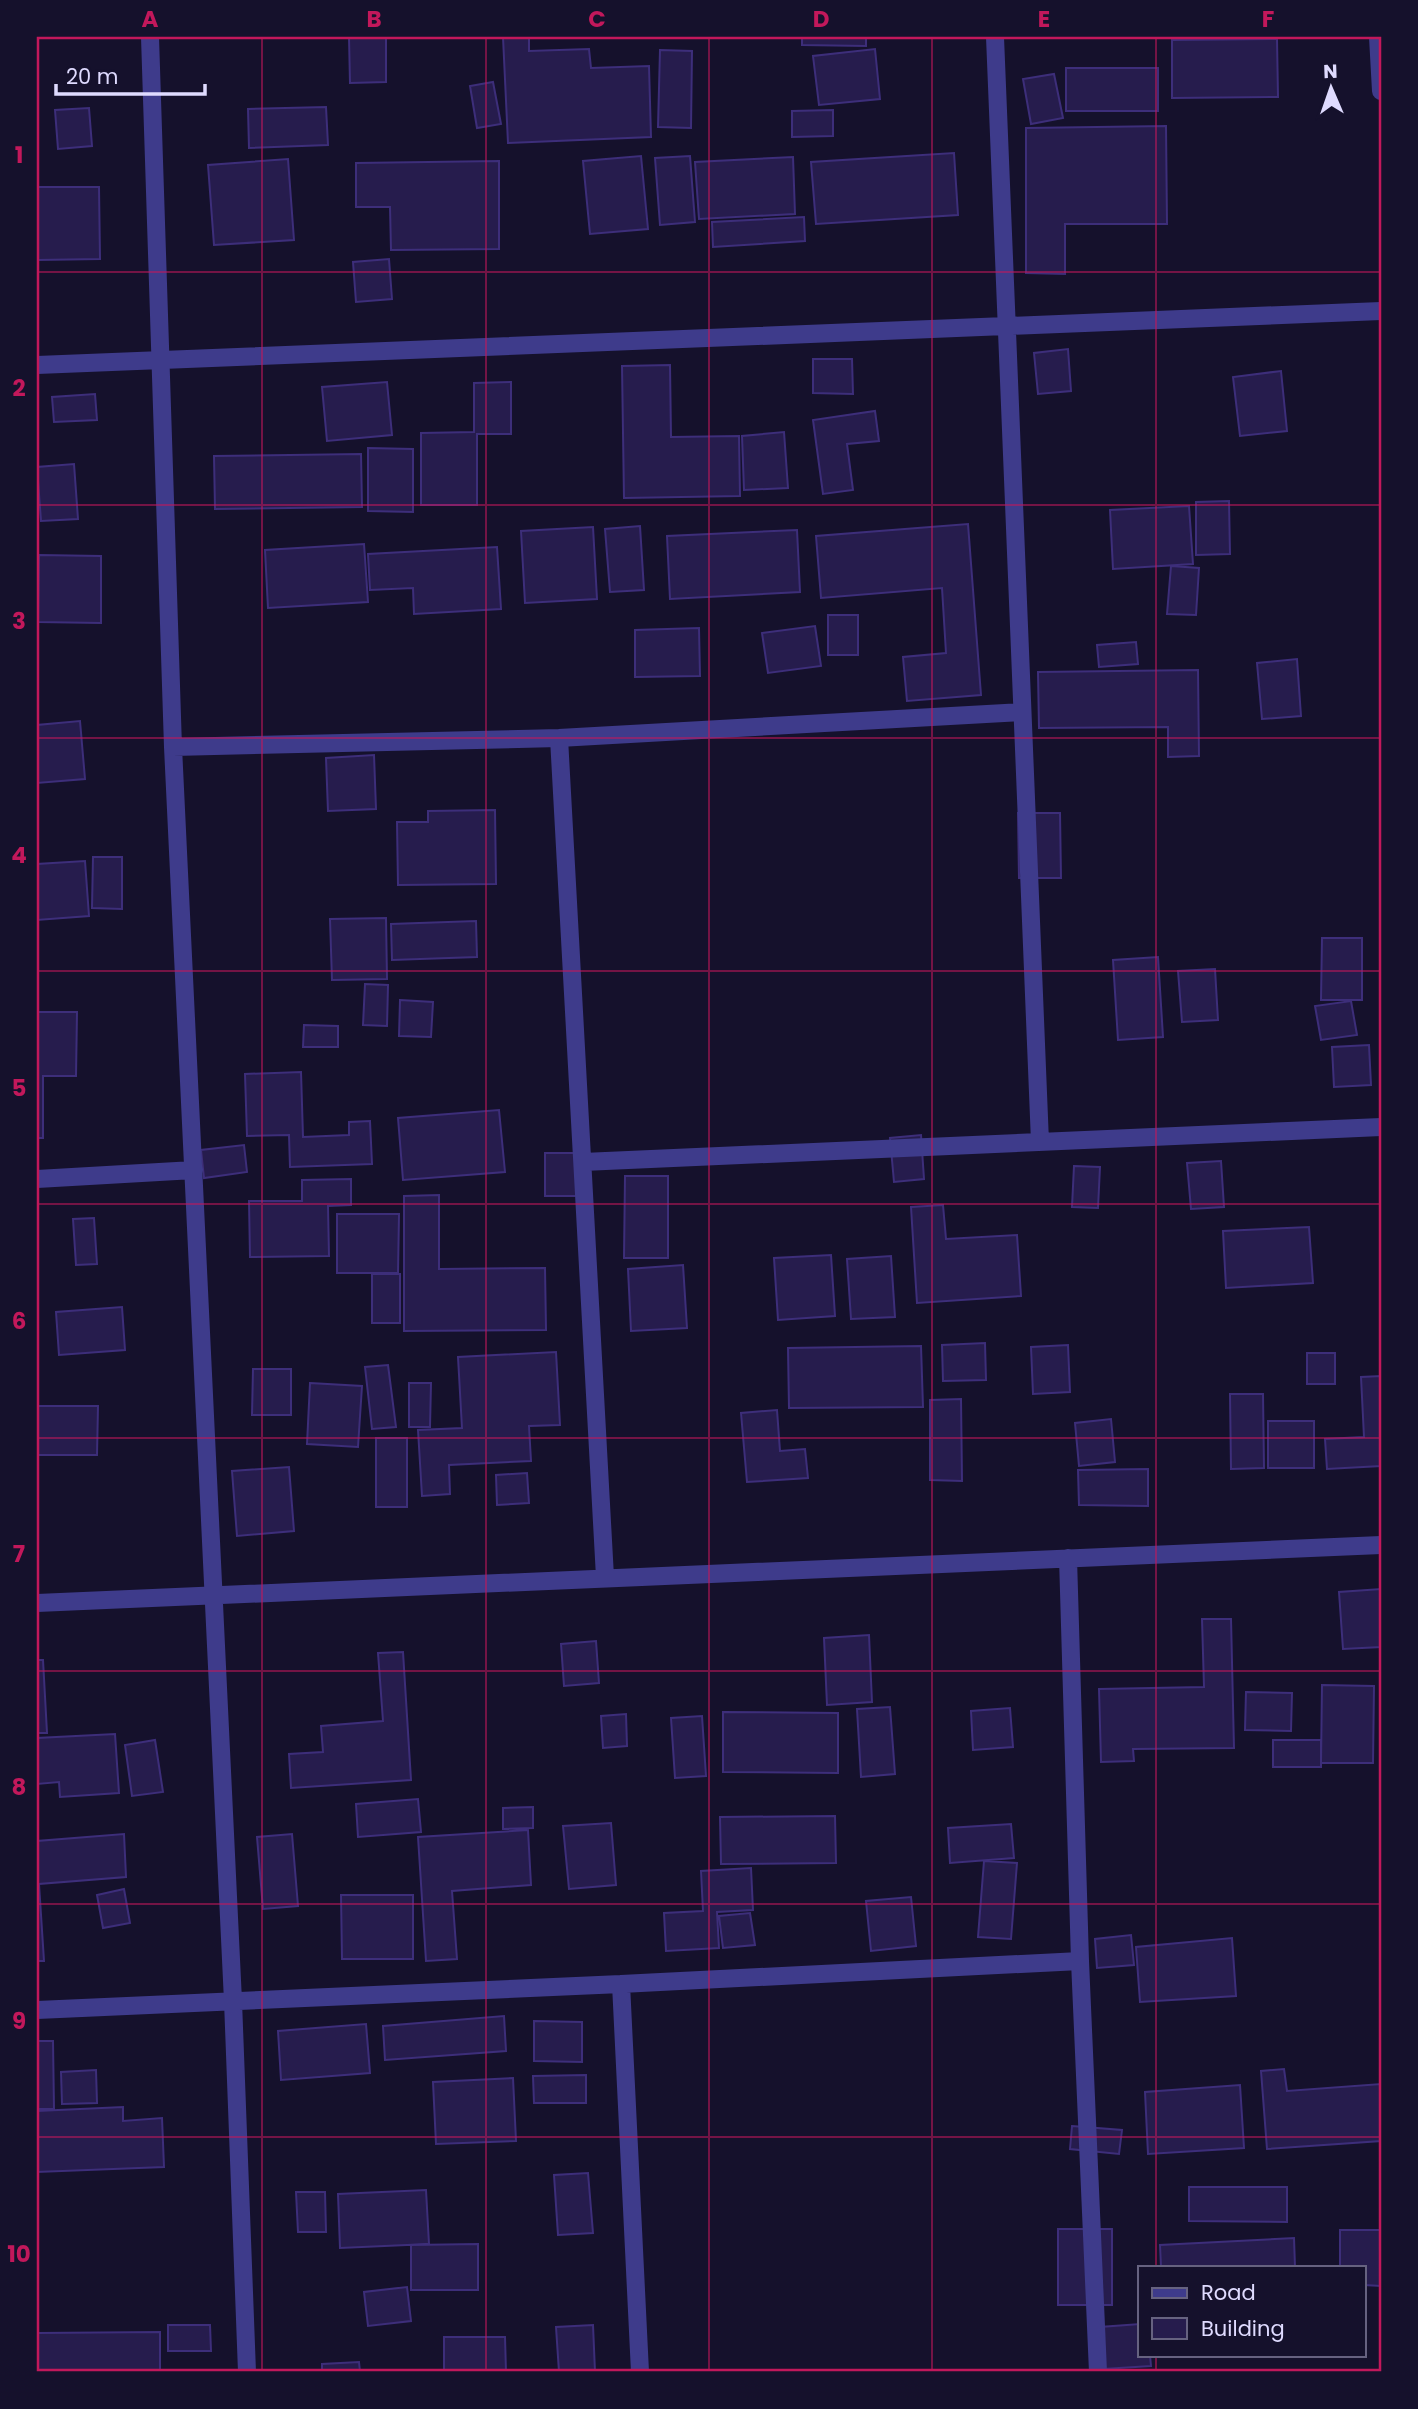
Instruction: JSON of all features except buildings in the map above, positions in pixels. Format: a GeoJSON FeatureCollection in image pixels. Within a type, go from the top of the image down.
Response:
{"type":"FeatureCollection","features":[{"type":"Feature","properties":{"kind":"street"},"geometry":{"type":"LineString","coordinates":[[150,37],[173,747],[233,2001],[247,2372]]}},
{"type":"Feature","properties":{"kind":"street"},"geometry":{"type":"LineString","coordinates":[[995,37],[1040,1142]]}},
{"type":"Feature","properties":{"kind":"street"},"geometry":{"type":"LineString","coordinates":[[1378,37],[1381,91]]}},
{"type":"Feature","properties":{"kind":"street"},"geometry":{"type":"LineString","coordinates":[[37,365],[1381,311]]}},
{"type":"Feature","properties":{"kind":"street"},"geometry":{"type":"LineString","coordinates":[[173,747],[559,738],[1022,712]]}},
{"type":"Feature","properties":{"kind":"street"},"geometry":{"type":"LineString","coordinates":[[559,738],[605,1577]]}},
{"type":"Feature","properties":{"kind":"street"},"geometry":{"type":"LineString","coordinates":[[583,1162],[1381,1127]]}},
{"type":"Feature","properties":{"kind":"street"},"geometry":{"type":"LineString","coordinates":[[37,1179],[194,1170]]}},
{"type":"Feature","properties":{"kind":"street"},"geometry":{"type":"LineString","coordinates":[[37,1603],[1381,1545]]}},
{"type":"Feature","properties":{"kind":"street"},"geometry":{"type":"LineString","coordinates":[[1068,1558],[1080,1961],[1098,2372]]}},
{"type":"Feature","properties":{"kind":"street"},"geometry":{"type":"LineString","coordinates":[[37,2010],[1080,1961]]}},
{"type":"Feature","properties":{"kind":"street"},"geometry":{"type":"LineString","coordinates":[[621,1984],[640,2372]]}}]}
